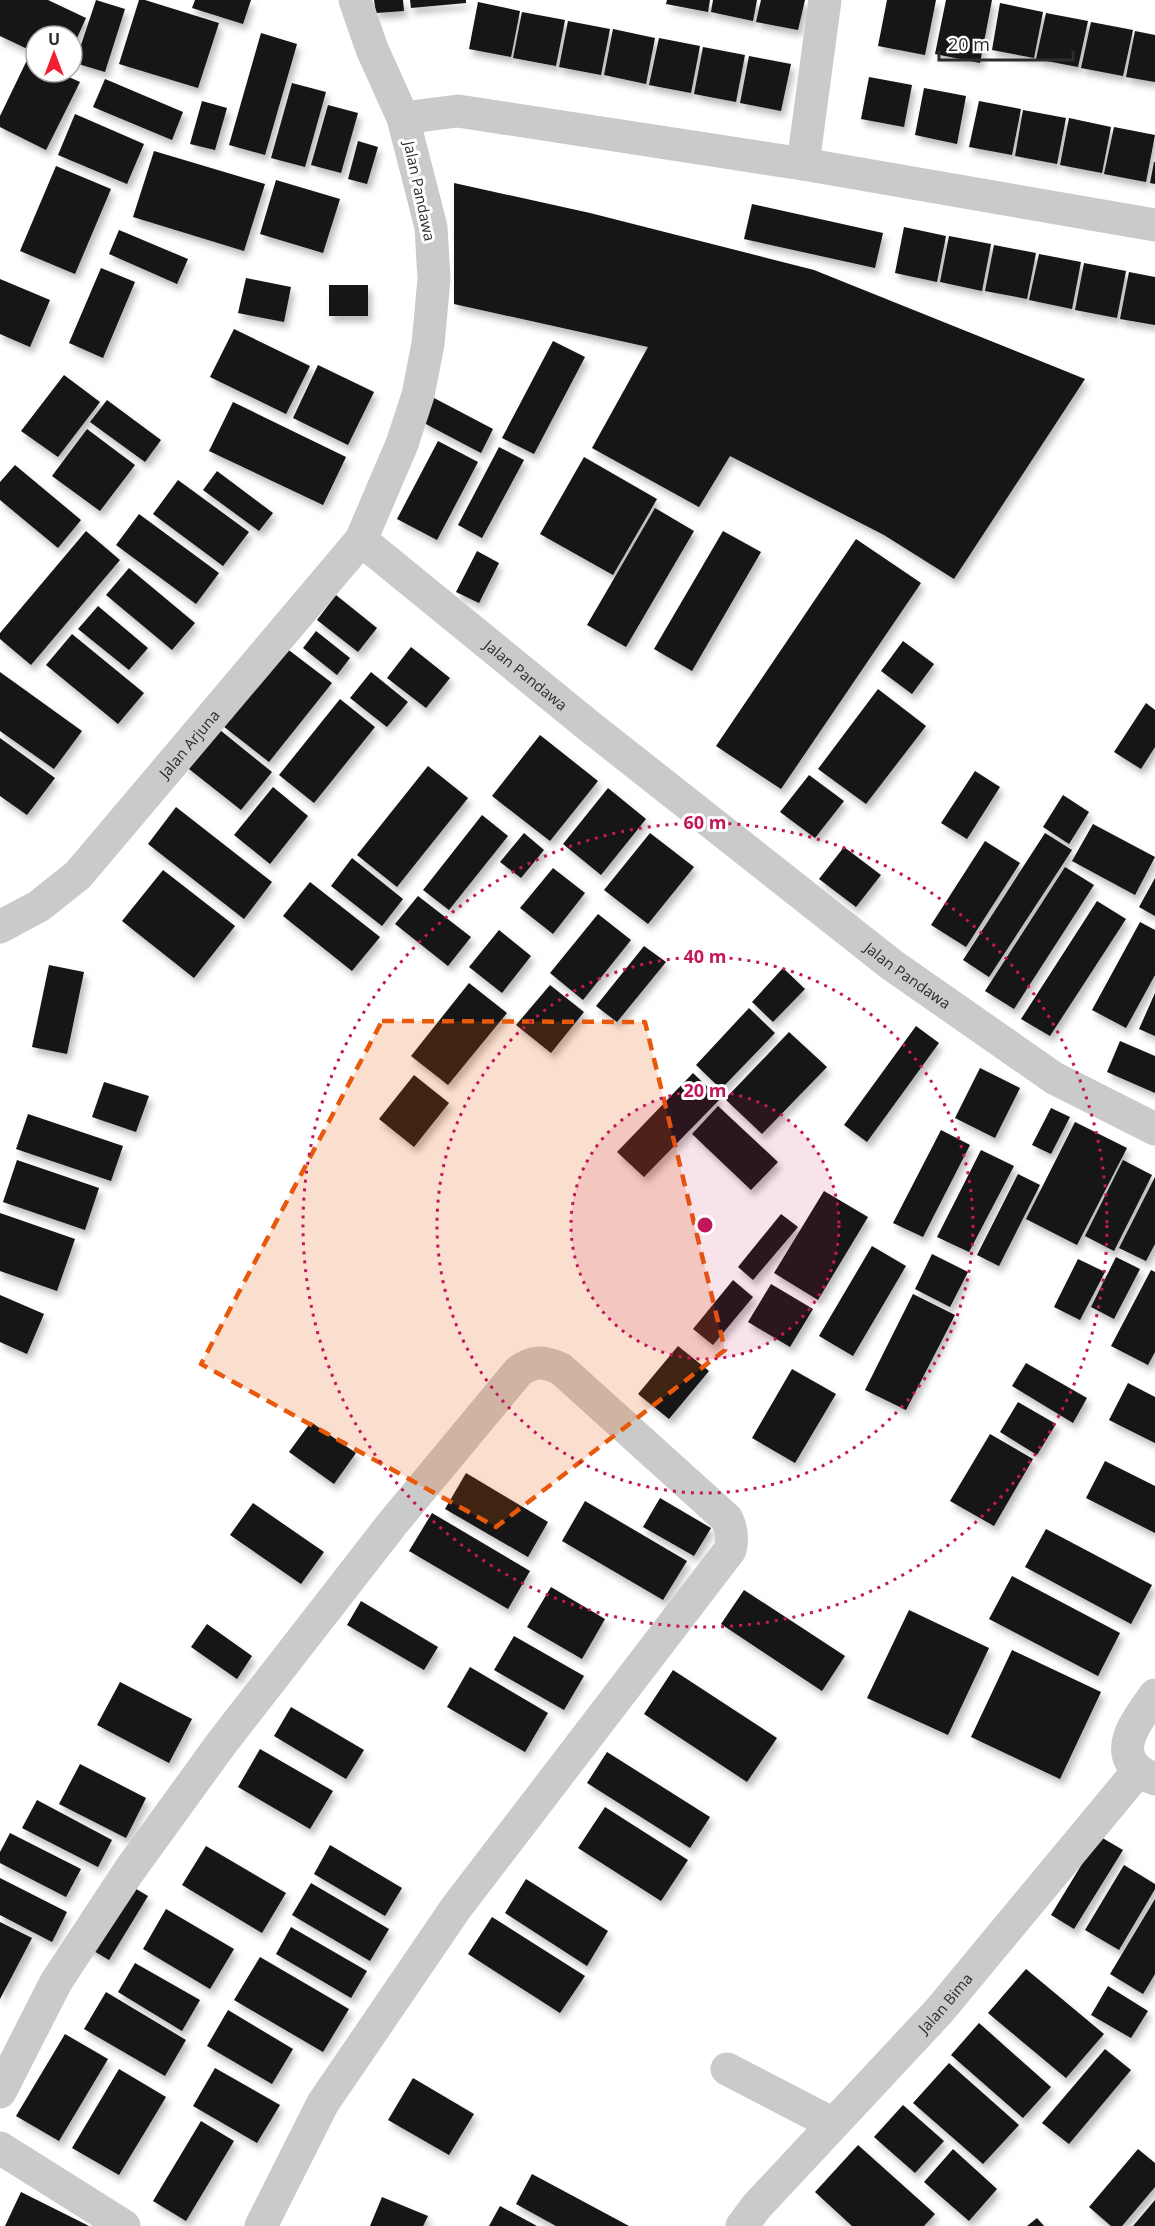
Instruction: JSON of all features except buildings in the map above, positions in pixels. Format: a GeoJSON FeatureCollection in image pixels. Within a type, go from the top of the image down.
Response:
{"type":"FeatureCollection","features":[{"type":"Feature","properties":{"kind":"street","name":"Jalan Pandawa"},"geometry":{"type":"LineString","coordinates":[[355,0],[372,49],[403,118],[431,227],[434,279],[428,344],[418,395],[402,444],[361,540],[589,726],[892,965],[1054,1078],[1155,1129]]}},
{"type":"Feature","properties":{"kind":"street"},"geometry":{"type":"LineString","coordinates":[[803,164],[825,0]]}},
{"type":"Feature","properties":{"kind":"street"},"geometry":{"type":"LineString","coordinates":[[403,118],[458,111],[803,164],[1155,225]]}},
{"type":"Feature","properties":{"kind":"street","name":"Jalan Arjuna"},"geometry":{"type":"LineString","coordinates":[[0,927],[39,906],[78,875],[361,540]]}},
{"type":"Feature","properties":{"kind":"street"},"geometry":{"type":"LineString","coordinates":[[0,2092],[56,1982],[129,1871],[221,1744],[392,1524],[518,1372],[536,1362],[561,1369],[727,1519],[732,1530],[733,1542],[730,1550],[456,1908],[322,2103],[261,2226]]}},
{"type":"Feature","properties":{"kind":"street"},"geometry":{"type":"LineString","coordinates":[[1147,1775],[1129,1759],[1129,1734],[1155,1695]]}},
{"type":"Feature","properties":{"kind":"street","name":"Jalan Bima"},"geometry":{"type":"LineString","coordinates":[[742,2226],[756,2206],[939,2011],[1147,1775]]}},
{"type":"Feature","properties":{"kind":"street"},"geometry":{"type":"LineString","coordinates":[[727,2069],[833,2124]]}},
{"type":"Feature","properties":{"kind":"street"},"geometry":{"type":"LineString","coordinates":[[0,2148],[124,2226]]}},
{"type":"Feature","properties":{"kind":"highlighted area"},"geometry":{"type":"Polygon","coordinates":[[[382,1021],[645,1022],[725,1350],[496,1527],[201,1364],[382,1021]]]}}]}
